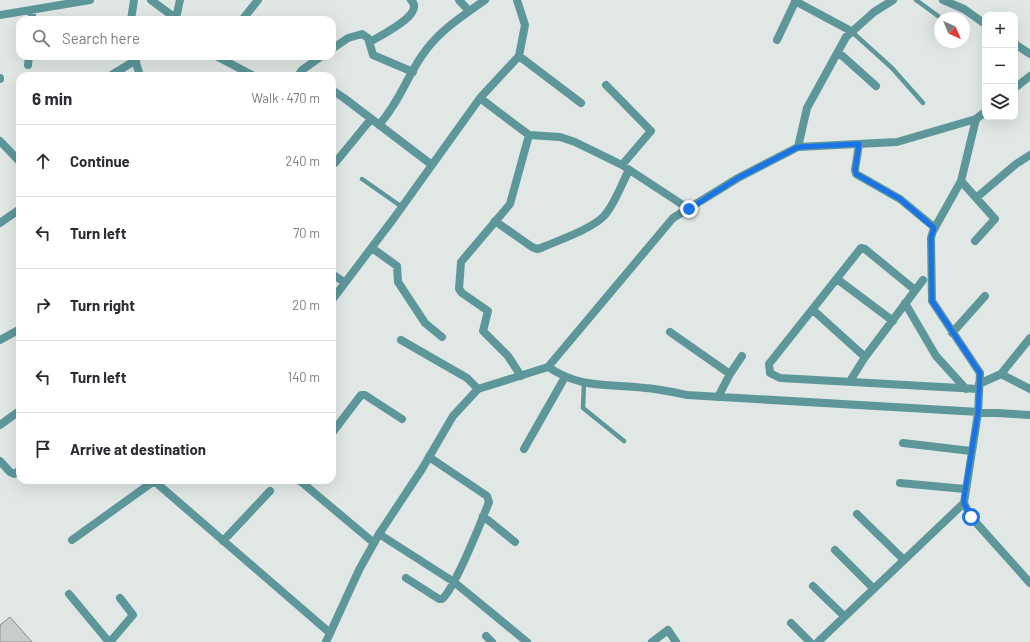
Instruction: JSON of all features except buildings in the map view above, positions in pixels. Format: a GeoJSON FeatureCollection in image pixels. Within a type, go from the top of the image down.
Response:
{"type":"FeatureCollection","features":[{"type":"Feature","properties":{"kind":"street"},"geometry":{"type":"LineString","coordinates":[[0,15],[90,0]]}},
{"type":"Feature","properties":{"kind":"street"},"geometry":{"type":"LineString","coordinates":[[132,16],[134,0]]}},
{"type":"Feature","properties":{"kind":"street"},"geometry":{"type":"LineString","coordinates":[[151,0],[173,16]]}},
{"type":"Feature","properties":{"kind":"street"},"geometry":{"type":"LineString","coordinates":[[177,16],[180,0]]}},
{"type":"Feature","properties":{"kind":"street"},"geometry":{"type":"LineString","coordinates":[[245,16],[258,0]]}},
{"type":"Feature","properties":{"kind":"street"},"geometry":{"type":"LineString","coordinates":[[370,42],[410,16],[415,8],[415,5],[410,0]]}},
{"type":"Feature","properties":{"kind":"street"},"geometry":{"type":"LineString","coordinates":[[459,0],[469,11]]}},
{"type":"Feature","properties":{"kind":"street"},"geometry":{"type":"LineString","coordinates":[[379,125],[394,107],[422,55],[438,34],[485,0]]}},
{"type":"Feature","properties":{"kind":"street"},"geometry":{"type":"LineString","coordinates":[[336,294],[402,208],[480,98],[519,56],[525,25],[517,0]]}},
{"type":"Feature","properties":{"kind":"street"},"geometry":{"type":"LineString","coordinates":[[798,147],[807,108],[851,31],[874,12],[893,0]]}},
{"type":"Feature","properties":{"kind":"street"},"geometry":{"type":"LineString","coordinates":[[943,0],[964,10],[982,22]]}},
{"type":"Feature","properties":{"kind":"street"},"geometry":{"type":"LineString","coordinates":[[778,40],[795,1],[851,31]]}},
{"type":"Feature","properties":{"kind":"street"},"geometry":{"type":"LineString","coordinates":[[32,10],[32,16]]}},
{"type":"Feature","properties":{"kind":"street"},"geometry":{"type":"LineString","coordinates":[[336,46],[348,38],[359,34],[365,35],[370,42],[372,55],[413,72]]}},
{"type":"Feature","properties":{"kind":"street"},"geometry":{"type":"LineString","coordinates":[[1018,46],[1030,54]]}},
{"type":"Feature","properties":{"kind":"street"},"geometry":{"type":"LineString","coordinates":[[838,52],[876,86]]}},
{"type":"Feature","properties":{"kind":"street"},"geometry":{"type":"LineString","coordinates":[[519,56],[581,103]]}},
{"type":"Feature","properties":{"kind":"street"},"geometry":{"type":"LineString","coordinates":[[28,65],[29,60]]}},
{"type":"Feature","properties":{"kind":"street"},"geometry":{"type":"LineString","coordinates":[[116,72],[132,60]]}},
{"type":"Feature","properties":{"kind":"street"},"geometry":{"type":"LineString","coordinates":[[136,60],[139,72]]}},
{"type":"Feature","properties":{"kind":"street"},"geometry":{"type":"LineString","coordinates":[[224,60],[247,72]]}},
{"type":"Feature","properties":{"kind":"street"},"geometry":{"type":"LineString","coordinates":[[301,72],[316,60]]}},
{"type":"Feature","properties":{"kind":"street"},"geometry":{"type":"LineString","coordinates":[[1018,86],[1030,76]]}},
{"type":"Feature","properties":{"kind":"street"},"geometry":{"type":"LineString","coordinates":[[606,86],[651,130],[622,165]]}},
{"type":"Feature","properties":{"kind":"street"},"geometry":{"type":"LineString","coordinates":[[336,93],[432,165]]}},
{"type":"Feature","properties":{"kind":"street"},"geometry":{"type":"LineString","coordinates":[[480,98],[530,135],[560,137],[575,142],[622,165],[669,194],[689,209]]}},
{"type":"Feature","properties":{"kind":"street"},"geometry":{"type":"LineString","coordinates":[[326,642],[359,570],[379,534],[429,457],[453,416],[478,389],[548,366],[673,218],[738,178],[798,147],[897,142],[976,119],[982,114]]}},
{"type":"Feature","properties":{"kind":"street"},"geometry":{"type":"LineString","coordinates":[[336,162],[371,119]]}},
{"type":"Feature","properties":{"kind":"street"},"geometry":{"type":"LineString","coordinates":[[976,119],[961,181],[934,228],[931,238],[931,294],[936,308],[979,371],[978,413],[964,503],[971,517],[1030,583]]}},
{"type":"Feature","properties":{"kind":"street"},"geometry":{"type":"LineString","coordinates":[[521,376],[508,356],[482,331],[488,311],[462,293],[459,289],[462,262],[511,201],[530,135]]}},
{"type":"Feature","properties":{"kind":"street"},"geometry":{"type":"LineString","coordinates":[[0,141],[16,158]]}},
{"type":"Feature","properties":{"kind":"street"},"geometry":{"type":"LineString","coordinates":[[859,144],[855,170],[856,174],[900,199],[934,228]]}},
{"type":"Feature","properties":{"kind":"street"},"geometry":{"type":"LineString","coordinates":[[976,198],[1016,164],[1030,156]]}},
{"type":"Feature","properties":{"kind":"street"},"geometry":{"type":"LineString","coordinates":[[495,221],[532,247],[537,249],[541,248],[594,223],[603,216],[609,208],[629,170]]}},
{"type":"Feature","properties":{"kind":"street"},"geometry":{"type":"LineString","coordinates":[[961,181],[995,219],[975,241]]}},
{"type":"Feature","properties":{"kind":"street"},"geometry":{"type":"LineString","coordinates":[[0,224],[16,212]]}},
{"type":"Feature","properties":{"kind":"street"},"geometry":{"type":"LineString","coordinates":[[372,248],[397,266],[398,282],[425,323],[442,337]]}},
{"type":"Feature","properties":{"kind":"street"},"geometry":{"type":"LineString","coordinates":[[915,290],[865,249],[861,248],[769,364],[770,373],[780,378],[966,388],[979,387],[1001,374],[1030,338]]}},
{"type":"Feature","properties":{"kind":"street"},"geometry":{"type":"LineString","coordinates":[[336,277],[344,282]]}},
{"type":"Feature","properties":{"kind":"street"},"geometry":{"type":"LineString","coordinates":[[837,279],[893,320]]}},
{"type":"Feature","properties":{"kind":"street"},"geometry":{"type":"LineString","coordinates":[[850,381],[865,357],[924,280]]}},
{"type":"Feature","properties":{"kind":"street"},"geometry":{"type":"LineString","coordinates":[[952,333],[985,296]]}},
{"type":"Feature","properties":{"kind":"street"},"geometry":{"type":"LineString","coordinates":[[905,303],[936,356],[966,388]]}},
{"type":"Feature","properties":{"kind":"street"},"geometry":{"type":"LineString","coordinates":[[813,310],[865,357]]}},
{"type":"Feature","properties":{"kind":"street"},"geometry":{"type":"LineString","coordinates":[[0,340],[16,331]]}},
{"type":"Feature","properties":{"kind":"street"},"geometry":{"type":"LineString","coordinates":[[670,332],[730,374]]}},
{"type":"Feature","properties":{"kind":"street"},"geometry":{"type":"LineString","coordinates":[[401,340],[467,378],[478,389]]}},
{"type":"Feature","properties":{"kind":"street"},"geometry":{"type":"LineString","coordinates":[[718,397],[730,374],[742,356]]}},
{"type":"Feature","properties":{"kind":"street"},"geometry":{"type":"LineString","coordinates":[[548,366],[565,377],[591,384],[644,388],[687,395],[1030,415]]}},
{"type":"Feature","properties":{"kind":"street"},"geometry":{"type":"LineString","coordinates":[[1001,374],[1030,389]]}},
{"type":"Feature","properties":{"kind":"street"},"geometry":{"type":"LineString","coordinates":[[524,449],[565,377]]}},
{"type":"Feature","properties":{"kind":"street"},"geometry":{"type":"LineString","coordinates":[[336,428],[361,395],[365,395],[402,419]]}},
{"type":"Feature","properties":{"kind":"street"},"geometry":{"type":"LineString","coordinates":[[0,425],[16,413]]}},
{"type":"Feature","properties":{"kind":"street"},"geometry":{"type":"LineString","coordinates":[[903,443],[971,451]]}},
{"type":"Feature","properties":{"kind":"street"},"geometry":{"type":"LineString","coordinates":[[406,578],[442,599],[454,582],[489,499],[429,457]]}},
{"type":"Feature","properties":{"kind":"street"},"geometry":{"type":"LineString","coordinates":[[0,461],[10,472],[14,474],[16,473]]}},
{"type":"Feature","properties":{"kind":"street"},"geometry":{"type":"LineString","coordinates":[[900,483],[965,489]]}},
{"type":"Feature","properties":{"kind":"street"},"geometry":{"type":"LineString","coordinates":[[72,540],[150,484]]}},
{"type":"Feature","properties":{"kind":"street"},"geometry":{"type":"LineString","coordinates":[[157,484],[330,633]]}},
{"type":"Feature","properties":{"kind":"street"},"geometry":{"type":"LineString","coordinates":[[303,484],[374,543]]}},
{"type":"Feature","properties":{"kind":"street"},"geometry":{"type":"LineString","coordinates":[[223,541],[270,491]]}},
{"type":"Feature","properties":{"kind":"street"},"geometry":{"type":"LineString","coordinates":[[818,642],[903,559],[964,503]]}},
{"type":"Feature","properties":{"kind":"street"},"geometry":{"type":"LineString","coordinates":[[857,514],[903,559]]}},
{"type":"Feature","properties":{"kind":"street"},"geometry":{"type":"LineString","coordinates":[[483,516],[515,542]]}},
{"type":"Feature","properties":{"kind":"street"},"geometry":{"type":"LineString","coordinates":[[379,534],[454,582],[527,642]]}},
{"type":"Feature","properties":{"kind":"street"},"geometry":{"type":"LineString","coordinates":[[835,550],[873,588]]}},
{"type":"Feature","properties":{"kind":"street"},"geometry":{"type":"LineString","coordinates":[[813,586],[844,616]]}},
{"type":"Feature","properties":{"kind":"street"},"geometry":{"type":"LineString","coordinates":[[69,594],[110,642],[133,615],[120,598]]}},
{"type":"Feature","properties":{"kind":"street"},"geometry":{"type":"LineString","coordinates":[[791,623],[810,642]]}},
{"type":"Feature","properties":{"kind":"street"},"geometry":{"type":"LineString","coordinates":[[652,642],[668,630],[676,642]]}},
{"type":"Feature","properties":{"kind":"lane"},"geometry":{"type":"LineString","coordinates":[[916,0],[934,13]]}},
{"type":"Feature","properties":{"kind":"lane"},"geometry":{"type":"LineString","coordinates":[[851,31],[888,64],[923,103]]}},
{"type":"Feature","properties":{"kind":"lane"},"geometry":{"type":"LineString","coordinates":[[362,179],[402,208]]}},
{"type":"Feature","properties":{"kind":"lane"},"geometry":{"type":"LineString","coordinates":[[584,382],[582,408],[624,441]]}},
{"type":"Feature","properties":{"kind":"route"},"geometry":{"type":"LineString","coordinates":[[689,209],[738,178],[798,147],[859,144],[855,170],[856,174],[900,199],[934,228],[931,238],[932,301],[980,373],[978,413],[964,497],[967,512],[971,517]]}}]}
